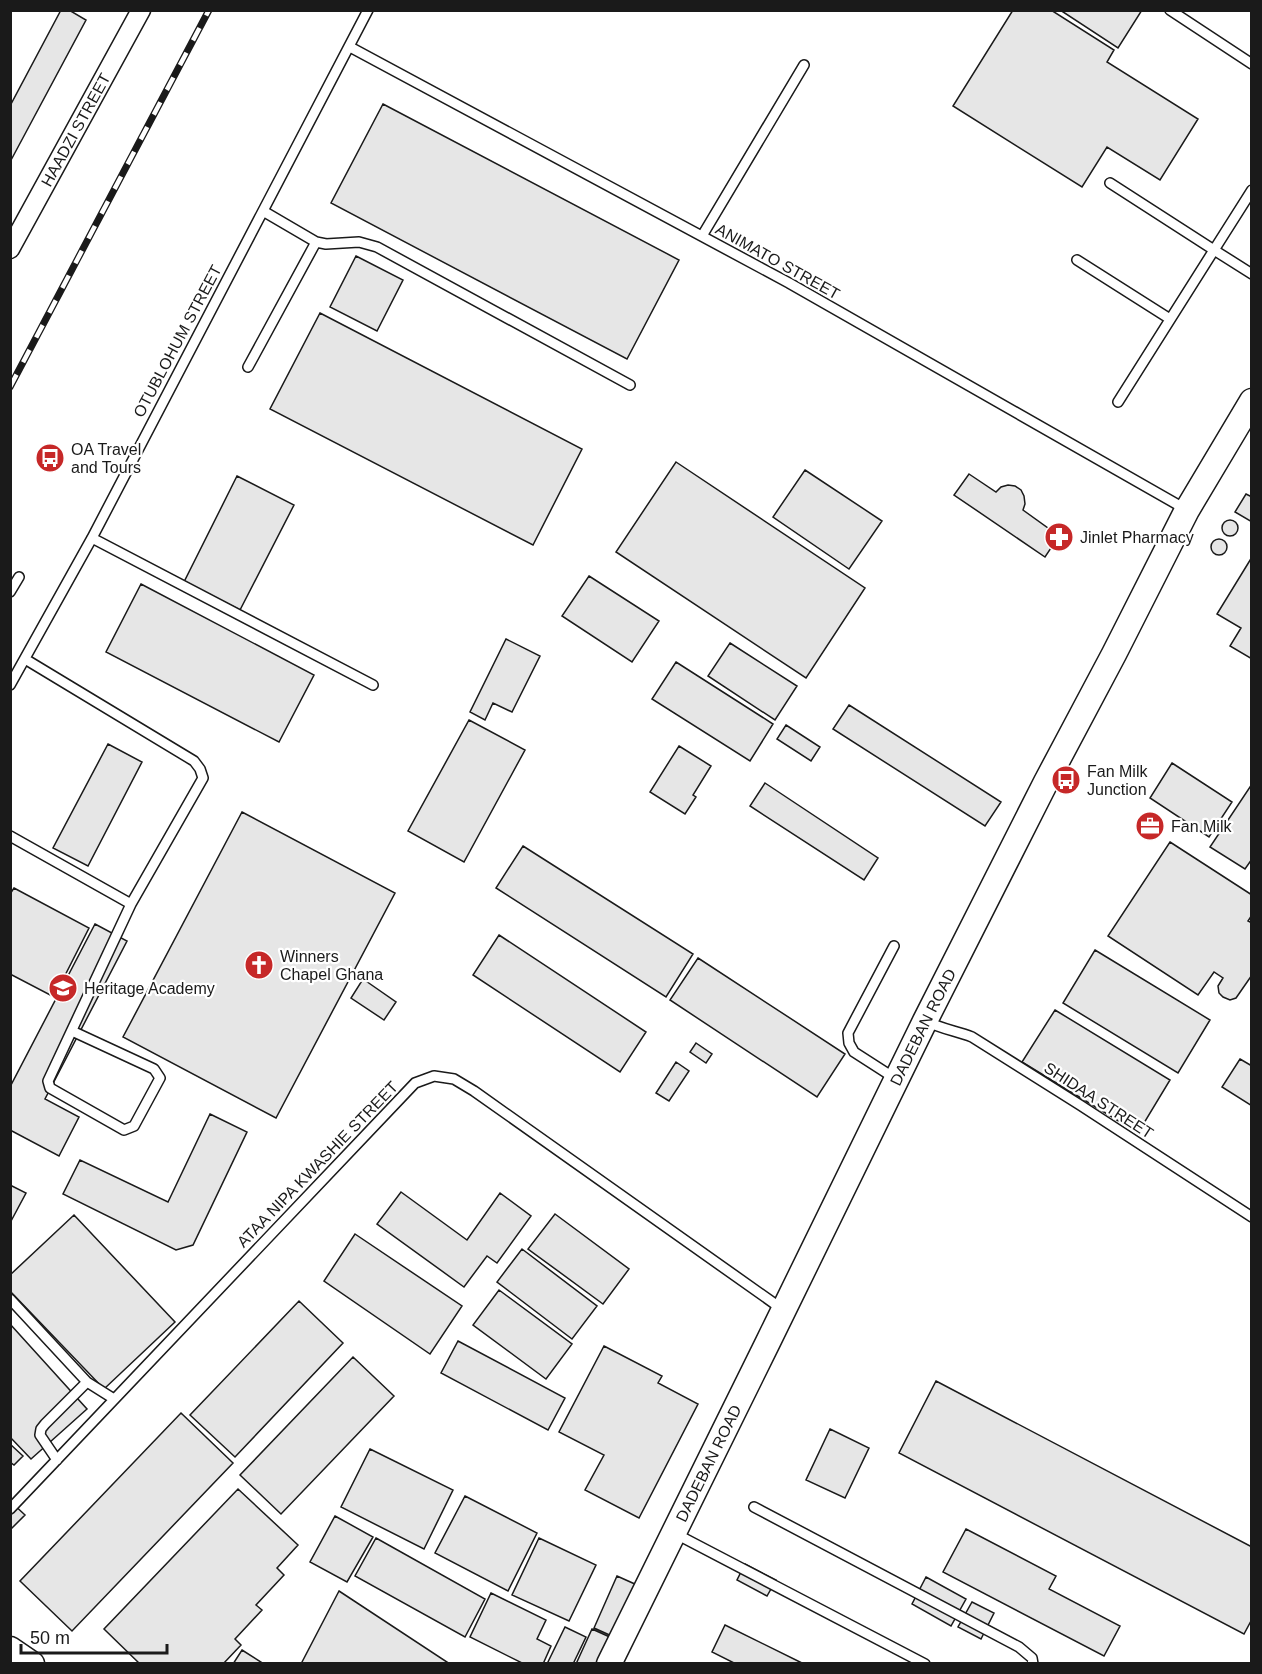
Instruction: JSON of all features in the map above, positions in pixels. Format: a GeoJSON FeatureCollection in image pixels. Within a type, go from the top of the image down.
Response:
{"type":"FeatureCollection","features":[{"type":"Feature","properties":{"kind":"street","name":"HAADZI STREET"},"geometry":{"type":"LineString","coordinates":[[10,249],[141,10]]}},
{"type":"Feature","properties":{"kind":"street","name":"DADEBAN ROAD"},"geometry":{"type":"LineString","coordinates":[[609,1664],[925,1021],[1187,510],[1251,401]]}},
{"type":"Feature","properties":{"kind":"street"},"geometry":{"type":"LineString","coordinates":[[10,1649],[32,1664]]}},
{"type":"Feature","properties":{"kind":"lane","name":"OTUBLOHUM STREET"},"geometry":{"type":"LineString","coordinates":[[10,685],[92,538],[368,10]]}},
{"type":"Feature","properties":{"kind":"lane"},"geometry":{"type":"LineString","coordinates":[[1170,10],[1251,64]]}},
{"type":"Feature","properties":{"kind":"lane","name":"ANIMATO STREET"},"geometry":{"type":"LineString","coordinates":[[350,47],[799,289],[1187,510]]}},
{"type":"Feature","properties":{"kind":"lane"},"geometry":{"type":"LineString","coordinates":[[702,236],[804,65]]}},
{"type":"Feature","properties":{"kind":"lane"},"geometry":{"type":"LineString","coordinates":[[1110,183],[1251,274]]}},
{"type":"Feature","properties":{"kind":"lane"},"geometry":{"type":"LineString","coordinates":[[1118,402],[1251,190]]}},
{"type":"Feature","properties":{"kind":"lane"},"geometry":{"type":"LineString","coordinates":[[263,211],[316,242],[326,244],[359,242],[376,247],[630,385]]}},
{"type":"Feature","properties":{"kind":"lane"},"geometry":{"type":"LineString","coordinates":[[248,367],[316,242]]}},
{"type":"Feature","properties":{"kind":"lane"},"geometry":{"type":"LineString","coordinates":[[1077,260],[1170,320]]}},
{"type":"Feature","properties":{"kind":"lane"},"geometry":{"type":"LineString","coordinates":[[92,538],[373,685]]}},
{"type":"Feature","properties":{"kind":"lane"},"geometry":{"type":"LineString","coordinates":[[10,592],[19,577]]}},
{"type":"Feature","properties":{"kind":"lane"},"geometry":{"type":"LineString","coordinates":[[24,659],[194,761],[202,777],[131,904],[48,1081],[50,1089],[124,1130],[134,1126],[160,1078],[154,1069],[72,1031]]}},
{"type":"Feature","properties":{"kind":"lane"},"geometry":{"type":"LineString","coordinates":[[10,836],[131,904]]}},
{"type":"Feature","properties":{"kind":"lane"},"geometry":{"type":"LineString","coordinates":[[894,946],[849,1033],[849,1042],[854,1052],[896,1079]]}},
{"type":"Feature","properties":{"kind":"lane","name":"SHIDAA STREET"},"geometry":{"type":"LineString","coordinates":[[925,1021],[940,1028],[972,1036],[1251,1217]]}},
{"type":"Feature","properties":{"kind":"lane","name":"ATAA NIPA KWASHIE STREET"},"geometry":{"type":"LineString","coordinates":[[10,1509],[415,1083],[434,1076],[454,1079],[474,1091],[784,1311]]}},
{"type":"Feature","properties":{"kind":"lane"},"geometry":{"type":"LineString","coordinates":[[10,1299],[87,1382],[114,1400]]}},
{"type":"Feature","properties":{"kind":"lane"},"geometry":{"type":"LineString","coordinates":[[57,1460],[40,1435],[41,1429],[87,1382]]}},
{"type":"Feature","properties":{"kind":"lane"},"geometry":{"type":"LineString","coordinates":[[754,1507],[1019,1647],[1032,1658],[1033,1664]]}},
{"type":"Feature","properties":{"kind":"lane"},"geometry":{"type":"LineString","coordinates":[[674,1533],[925,1664]]}},
{"type":"Feature","properties":{"kind":"building"},"geometry":{"type":"Polygon","coordinates":[[[61,10],[69,10],[86,20],[10,162],[10,106],[61,10]]]}},
{"type":"Feature","properties":{"kind":"building"},"geometry":{"type":"Polygon","coordinates":[[[1013,10],[1051,10],[1114,50],[1107,62],[1198,119],[1160,180],[1107,147],[1082,187],[953,106],[1013,10]]]}},
{"type":"Feature","properties":{"kind":"building"},"geometry":{"type":"Polygon","coordinates":[[[1060,10],[1142,10],[1118,48],[1060,10]]]}},
{"type":"Feature","properties":{"kind":"building"},"geometry":{"type":"Polygon","coordinates":[[[383,104],[679,260],[627,359],[331,203],[383,104]]]}},
{"type":"Feature","properties":{"kind":"building"},"geometry":{"type":"Polygon","coordinates":[[[356,256],[403,280],[377,331],[330,307],[356,256]]]}},
{"type":"Feature","properties":{"kind":"building"},"geometry":{"type":"Polygon","coordinates":[[[320,313],[582,449],[533,545],[270,409],[320,313]]]}},
{"type":"Feature","properties":{"kind":"building"},"geometry":{"type":"Polygon","coordinates":[[[676,462],[865,588],[806,678],[616,552],[676,462]]]}},
{"type":"Feature","properties":{"kind":"building"},"geometry":{"type":"Polygon","coordinates":[[[805,470],[882,521],[849,569],[773,517],[805,470]]]}},
{"type":"Feature","properties":{"kind":"building"},"geometry":{"type":"Polygon","coordinates":[[[969,474],[996,492],[1008,485],[1021,490],[1025,504],[1023,510],[1059,536],[1045,557],[954,495],[969,474]]]}},
{"type":"Feature","properties":{"kind":"building"},"geometry":{"type":"Polygon","coordinates":[[[237,476],[294,505],[240,610],[184,582],[237,476]]]}},
{"type":"Feature","properties":{"kind":"building"},"geometry":{"type":"Polygon","coordinates":[[[1246,494],[1252,497],[1252,522],[1235,512],[1246,494]]]}},
{"type":"Feature","properties":{"kind":"building"},"geometry":{"type":"Polygon","coordinates":[[[1227,520],[1233,520],[1238,528],[1236,534],[1227,536],[1222,531],[1222,525],[1227,520]]]}},
{"type":"Feature","properties":{"kind":"building"},"geometry":{"type":"Polygon","coordinates":[[[1216,539],[1222,539],[1227,547],[1225,553],[1216,555],[1211,550],[1211,544],[1216,539]]]}},
{"type":"Feature","properties":{"kind":"building"},"geometry":{"type":"Polygon","coordinates":[[[1252,557],[1252,659],[1230,646],[1241,628],[1217,614],[1252,557]]]}},
{"type":"Feature","properties":{"kind":"building"},"geometry":{"type":"Polygon","coordinates":[[[589,576],[659,621],[632,662],[562,616],[589,576]]]}},
{"type":"Feature","properties":{"kind":"building"},"geometry":{"type":"Polygon","coordinates":[[[141,584],[314,675],[279,742],[106,652],[141,584]]]}},
{"type":"Feature","properties":{"kind":"building"},"geometry":{"type":"Polygon","coordinates":[[[506,639],[540,656],[512,712],[493,703],[485,720],[470,712],[506,639]]]}},
{"type":"Feature","properties":{"kind":"building"},"geometry":{"type":"Polygon","coordinates":[[[730,643],[797,686],[775,720],[708,676],[730,643]]]}},
{"type":"Feature","properties":{"kind":"building"},"geometry":{"type":"Polygon","coordinates":[[[676,662],[773,724],[750,761],[652,699],[676,662]]]}},
{"type":"Feature","properties":{"kind":"building"},"geometry":{"type":"Polygon","coordinates":[[[849,705],[1001,802],[985,826],[833,729],[849,705]]]}},
{"type":"Feature","properties":{"kind":"building"},"geometry":{"type":"Polygon","coordinates":[[[469,720],[525,750],[464,862],[408,831],[469,720]]]}},
{"type":"Feature","properties":{"kind":"building"},"geometry":{"type":"Polygon","coordinates":[[[786,725],[820,747],[811,761],[777,739],[786,725]]]}},
{"type":"Feature","properties":{"kind":"building"},"geometry":{"type":"Polygon","coordinates":[[[108,744],[142,762],[88,866],[53,848],[108,744]]]}},
{"type":"Feature","properties":{"kind":"building"},"geometry":{"type":"Polygon","coordinates":[[[679,746],[711,766],[693,795],[696,797],[685,814],[650,792],[679,746]]]}},
{"type":"Feature","properties":{"kind":"building"},"geometry":{"type":"Polygon","coordinates":[[[1172,763],[1232,802],[1209,837],[1150,798],[1172,763]]]}},
{"type":"Feature","properties":{"kind":"building"},"geometry":{"type":"Polygon","coordinates":[[[765,783],[878,858],[864,880],[750,806],[765,783]]]}},
{"type":"Feature","properties":{"kind":"building"},"geometry":{"type":"Polygon","coordinates":[[[1252,784],[1252,859],[1245,869],[1210,847],[1252,784]]]}},
{"type":"Feature","properties":{"kind":"building","name":"Winners Chapel Ghana"},"geometry":{"type":"Polygon","coordinates":[[[242,812],[395,893],[276,1118],[123,1037],[242,812]]]}},
{"type":"Feature","properties":{"kind":"building"},"geometry":{"type":"Polygon","coordinates":[[[1170,842],[1252,895],[1252,915],[1248,921],[1252,923],[1252,975],[1236,998],[1230,1000],[1219,993],[1218,986],[1223,978],[1214,972],[1198,995],[1108,936],[1170,842]]]}},
{"type":"Feature","properties":{"kind":"building"},"geometry":{"type":"Polygon","coordinates":[[[523,846],[693,954],[666,997],[496,888],[523,846]]]}},
{"type":"Feature","properties":{"kind":"building"},"geometry":{"type":"Polygon","coordinates":[[[14,888],[89,928],[54,997],[10,974],[10,894],[14,888]]]}},
{"type":"Feature","properties":{"kind":"building"},"geometry":{"type":"Polygon","coordinates":[[[95,924],[127,941],[45,1099],[79,1117],[59,1156],[10,1130],[10,1087],[95,924]]]}},
{"type":"Feature","properties":{"kind":"building"},"geometry":{"type":"Polygon","coordinates":[[[499,935],[646,1032],[620,1072],[473,975],[499,935]]]}},
{"type":"Feature","properties":{"kind":"building"},"geometry":{"type":"Polygon","coordinates":[[[1095,950],[1210,1020],[1178,1073],[1063,1003],[1095,950]]]}},
{"type":"Feature","properties":{"kind":"building"},"geometry":{"type":"Polygon","coordinates":[[[698,958],[845,1054],[817,1097],[670,1000],[698,958]]]}},
{"type":"Feature","properties":{"kind":"building"},"geometry":{"type":"Polygon","coordinates":[[[363,979],[396,1002],[384,1020],[351,998],[363,979]]]}},
{"type":"Feature","properties":{"kind":"building"},"geometry":{"type":"Polygon","coordinates":[[[1055,1010],[1170,1080],[1138,1133],[1022,1062],[1055,1010]]]}},
{"type":"Feature","properties":{"kind":"building"},"geometry":{"type":"Polygon","coordinates":[[[696,1043],[712,1054],[706,1063],[690,1052],[696,1043]]]}},
{"type":"Feature","properties":{"kind":"building"},"geometry":{"type":"Polygon","coordinates":[[[1240,1059],[1252,1066],[1252,1106],[1222,1087],[1240,1059]]]}},
{"type":"Feature","properties":{"kind":"building"},"geometry":{"type":"Polygon","coordinates":[[[676,1062],[689,1071],[669,1101],[656,1093],[676,1062]]]}},
{"type":"Feature","properties":{"kind":"building"},"geometry":{"type":"Polygon","coordinates":[[[210,1114],[247,1132],[193,1245],[176,1250],[63,1194],[80,1160],[168,1202],[210,1114]]]}},
{"type":"Feature","properties":{"kind":"building"},"geometry":{"type":"Polygon","coordinates":[[[10,1185],[26,1193],[10,1223],[10,1185]]]}},
{"type":"Feature","properties":{"kind":"building"},"geometry":{"type":"Polygon","coordinates":[[[401,1192],[467,1240],[500,1193],[531,1216],[497,1263],[487,1256],[464,1287],[377,1224],[401,1192]]]}},
{"type":"Feature","properties":{"kind":"building"},"geometry":{"type":"Polygon","coordinates":[[[555,1214],[629,1269],[603,1304],[528,1249],[555,1214]]]}},
{"type":"Feature","properties":{"kind":"building"},"geometry":{"type":"Polygon","coordinates":[[[74,1215],[175,1322],[104,1389],[10,1291],[10,1275],[74,1215]]]}},
{"type":"Feature","properties":{"kind":"building"},"geometry":{"type":"Polygon","coordinates":[[[355,1234],[462,1306],[430,1354],[324,1281],[355,1234]]]}},
{"type":"Feature","properties":{"kind":"building"},"geometry":{"type":"Polygon","coordinates":[[[522,1249],[597,1306],[572,1339],[497,1282],[522,1249]]]}},
{"type":"Feature","properties":{"kind":"building"},"geometry":{"type":"Polygon","coordinates":[[[499,1290],[572,1344],[546,1379],[473,1325],[499,1290]]]}},
{"type":"Feature","properties":{"kind":"building"},"geometry":{"type":"Polygon","coordinates":[[[299,1301],[343,1343],[235,1457],[190,1415],[299,1301]]]}},
{"type":"Feature","properties":{"kind":"building"},"geometry":{"type":"Polygon","coordinates":[[[10,1324],[87,1409],[31,1459],[10,1437],[10,1324]]]}},
{"type":"Feature","properties":{"kind":"building"},"geometry":{"type":"Polygon","coordinates":[[[458,1341],[565,1398],[548,1430],[441,1373],[458,1341]]]}},
{"type":"Feature","properties":{"kind":"building"},"geometry":{"type":"Polygon","coordinates":[[[604,1346],[662,1376],[658,1383],[698,1404],[639,1518],[585,1490],[604,1455],[559,1432],[604,1346]]]}},
{"type":"Feature","properties":{"kind":"building"},"geometry":{"type":"Polygon","coordinates":[[[353,1357],[394,1396],[281,1514],[240,1475],[353,1357]]]}},
{"type":"Feature","properties":{"kind":"building"},"geometry":{"type":"Polygon","coordinates":[[[936,1381],[1252,1547],[1252,1619],[1244,1634],[899,1453],[936,1381]]]}},
{"type":"Feature","properties":{"kind":"building"},"geometry":{"type":"Polygon","coordinates":[[[181,1413],[233,1463],[72,1631],[20,1581],[181,1413]]]}},
{"type":"Feature","properties":{"kind":"building"},"geometry":{"type":"Polygon","coordinates":[[[830,1429],[869,1448],[845,1498],[806,1480],[830,1429]]]}},
{"type":"Feature","properties":{"kind":"building"},"geometry":{"type":"Polygon","coordinates":[[[10,1444],[23,1456],[14,1465],[10,1462],[10,1444]]]}},
{"type":"Feature","properties":{"kind":"building"},"geometry":{"type":"Polygon","coordinates":[[[370,1449],[453,1490],[424,1549],[341,1507],[370,1449]]]}},
{"type":"Feature","properties":{"kind":"building"},"geometry":{"type":"Polygon","coordinates":[[[238,1489],[298,1545],[277,1568],[284,1575],[256,1605],[262,1610],[235,1639],[241,1645],[223,1664],[140,1664],[104,1629],[238,1489]]]}},
{"type":"Feature","properties":{"kind":"building"},"geometry":{"type":"Polygon","coordinates":[[[465,1496],[537,1533],[508,1591],[435,1553],[465,1496]]]}},
{"type":"Feature","properties":{"kind":"building"},"geometry":{"type":"Polygon","coordinates":[[[10,1501],[25,1515],[10,1530],[10,1501]]]}},
{"type":"Feature","properties":{"kind":"building"},"geometry":{"type":"Polygon","coordinates":[[[335,1516],[373,1537],[347,1582],[310,1562],[335,1516]]]}},
{"type":"Feature","properties":{"kind":"building"},"geometry":{"type":"Polygon","coordinates":[[[966,1529],[1056,1576],[1049,1589],[1120,1626],[1104,1656],[943,1572],[966,1529]]]}},
{"type":"Feature","properties":{"kind":"building"},"geometry":{"type":"Polygon","coordinates":[[[376,1538],[485,1599],[465,1637],[355,1576],[376,1538]]]}},
{"type":"Feature","properties":{"kind":"building"},"geometry":{"type":"Polygon","coordinates":[[[539,1538],[596,1565],[569,1621],[512,1595],[539,1538]]]}},
{"type":"Feature","properties":{"kind":"building"},"geometry":{"type":"Polygon","coordinates":[[[745,1564],[776,1580],[767,1596],[737,1580],[745,1564]]]}},
{"type":"Feature","properties":{"kind":"building"},"geometry":{"type":"Polygon","coordinates":[[[617,1576],[637,1585],[614,1637],[594,1628],[617,1576]]]}},
{"type":"Feature","properties":{"kind":"building"},"geometry":{"type":"Polygon","coordinates":[[[926,1577],[966,1599],[951,1626],[912,1604],[926,1577]]]}},
{"type":"Feature","properties":{"kind":"building"},"geometry":{"type":"Polygon","coordinates":[[[339,1591],[450,1664],[301,1664],[339,1591]]]}},
{"type":"Feature","properties":{"kind":"building"},"geometry":{"type":"Polygon","coordinates":[[[491,1593],[546,1620],[537,1639],[551,1646],[543,1664],[524,1664],[470,1637],[491,1593]]]}},
{"type":"Feature","properties":{"kind":"building"},"geometry":{"type":"Polygon","coordinates":[[[972,1602],[994,1613],[981,1639],[958,1627],[972,1602]]]}},
{"type":"Feature","properties":{"kind":"building"},"geometry":{"type":"Polygon","coordinates":[[[725,1625],[804,1664],[736,1664],[712,1652],[725,1625]]]}},
{"type":"Feature","properties":{"kind":"building"},"geometry":{"type":"Polygon","coordinates":[[[565,1627],[586,1637],[573,1664],[547,1664],[565,1627]]]}},
{"type":"Feature","properties":{"kind":"building"},"geometry":{"type":"Polygon","coordinates":[[[592,1629],[612,1638],[601,1664],[576,1664],[592,1629]]]}},
{"type":"Feature","properties":{"kind":"building"},"geometry":{"type":"Polygon","coordinates":[[[242,1650],[264,1664],[233,1664],[242,1650]]]}},
{"type":"Feature","properties":{"kind":"railway"},"geometry":{"type":"LineString","coordinates":[[10,387],[209,10]]}},
{"type":"Feature","properties":{"kind":"place","name":"OA Travel and Tours"},"geometry":{"type":"Point","coordinates":[50,458]}},
{"type":"Feature","properties":{"kind":"place","name":"Jinlet Pharmacy"},"geometry":{"type":"Point","coordinates":[1059,537]}},
{"type":"Feature","properties":{"kind":"place","name":"Fan Milk Junction"},"geometry":{"type":"Point","coordinates":[1066,780]}},
{"type":"Feature","properties":{"kind":"place","name":"Fan Milk"},"geometry":{"type":"Point","coordinates":[1150,826]}},
{"type":"Feature","properties":{"kind":"place","name":"Winners Chapel Ghana"},"geometry":{"type":"Point","coordinates":[259,965]}},
{"type":"Feature","properties":{"kind":"place","name":"Heritage Academy"},"geometry":{"type":"Point","coordinates":[63,988]}}]}
